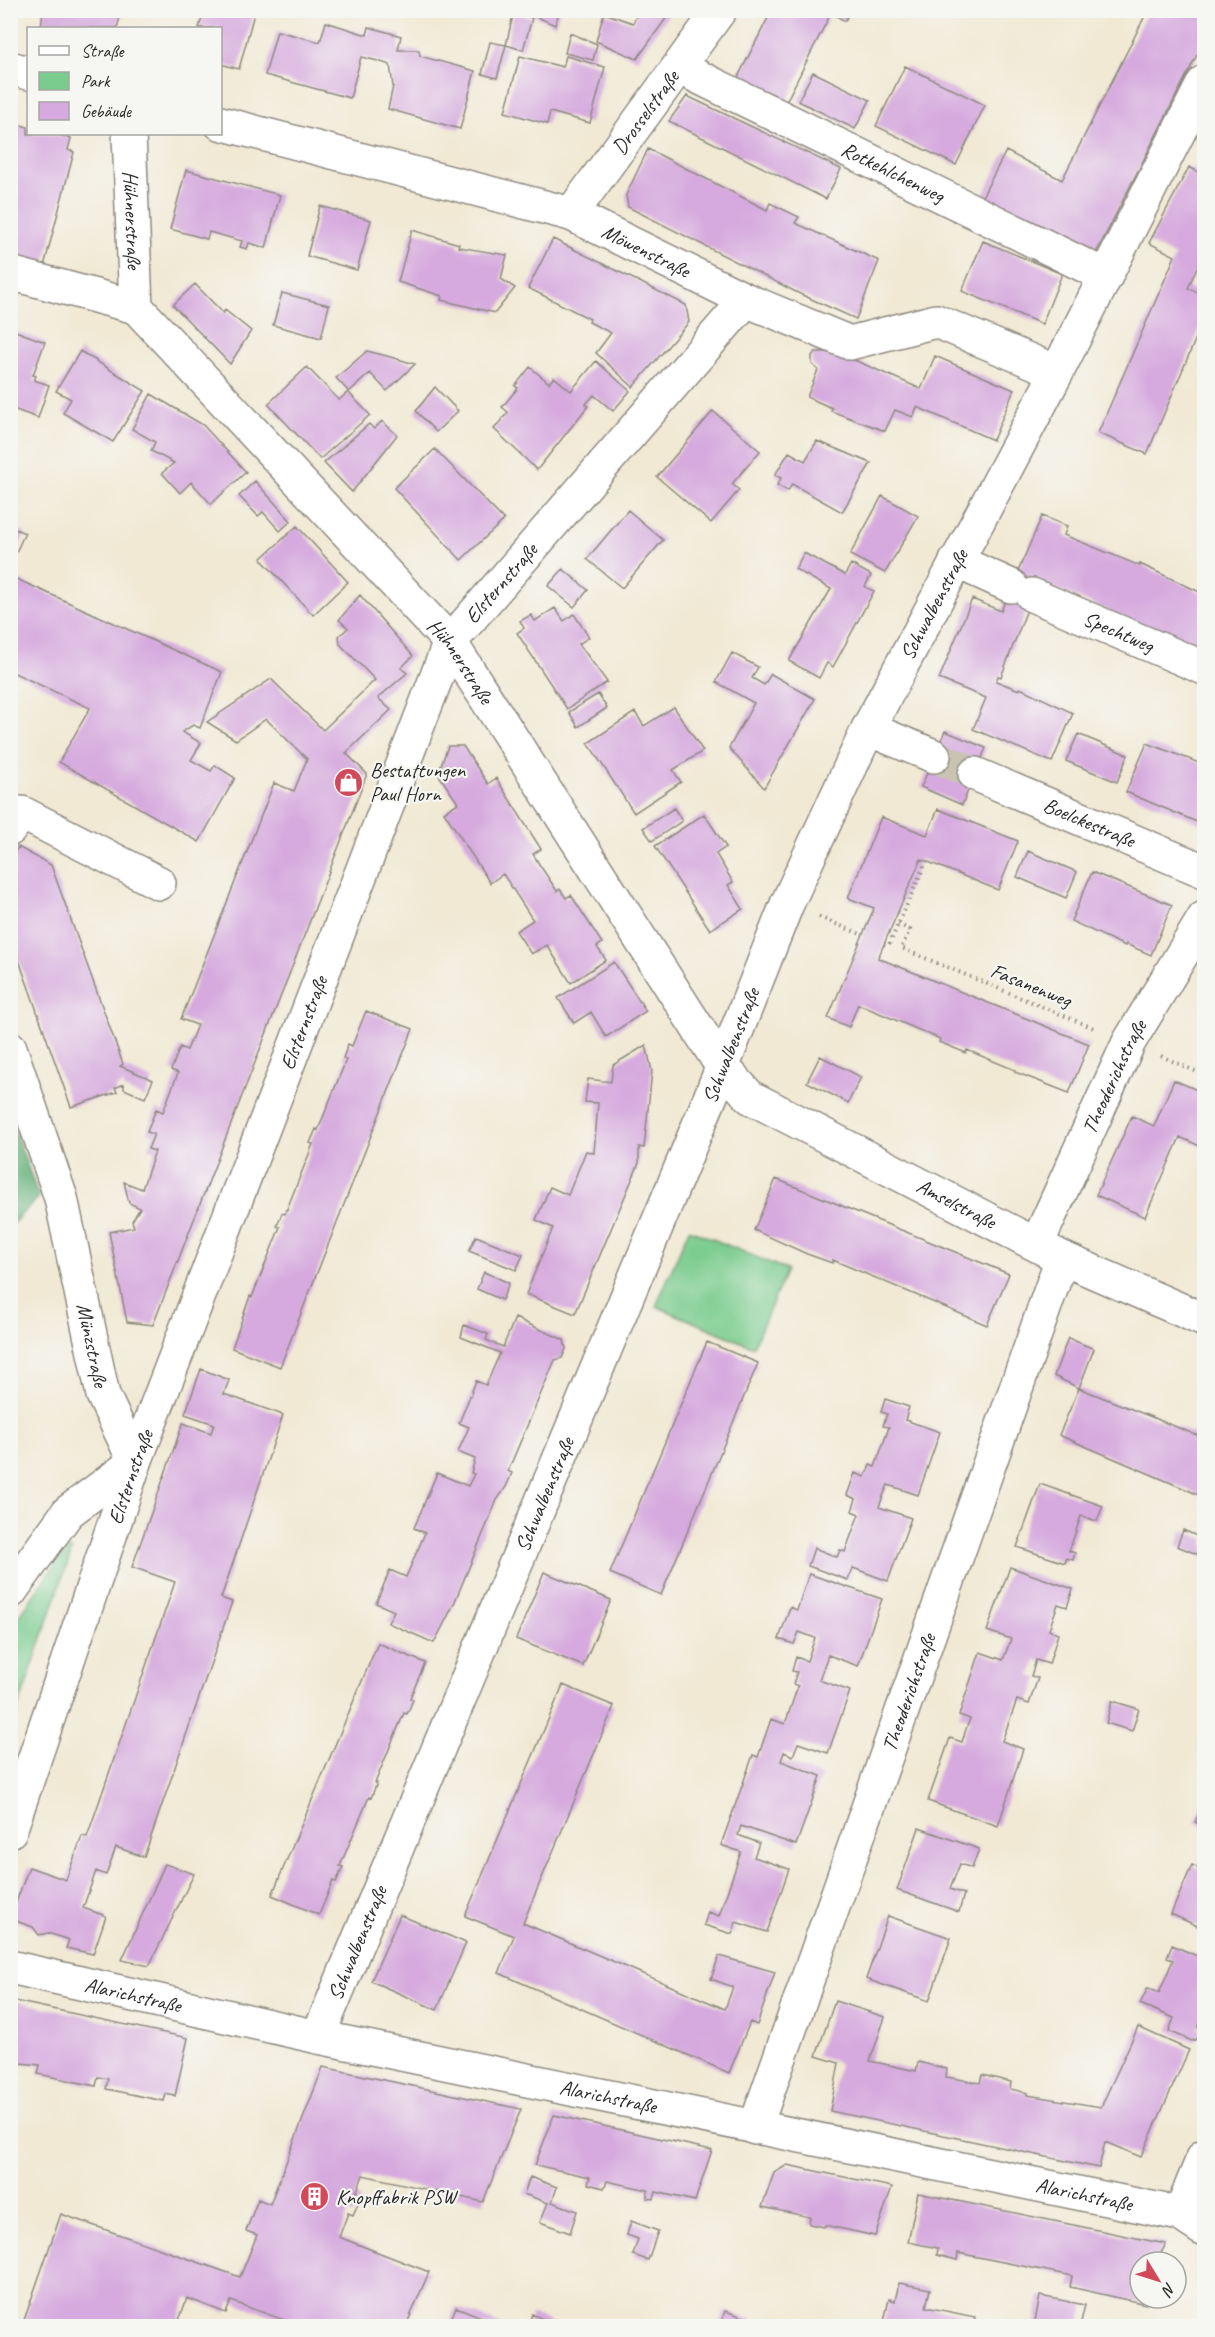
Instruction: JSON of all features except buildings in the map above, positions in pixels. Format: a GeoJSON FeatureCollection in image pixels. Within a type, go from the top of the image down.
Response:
{"type":"FeatureCollection","features":[{"type":"Feature","properties":{"kind":"street","name":"Drosselstraße"},"geometry":{"type":"LineString","coordinates":[[571,214],[680,68],[720,10]]}},
{"type":"Feature","properties":{"kind":"street"},"geometry":{"type":"LineString","coordinates":[[10,68],[27,73]]}},
{"type":"Feature","properties":{"kind":"street","name":"Rotkehlchenweg"},"geometry":{"type":"LineString","coordinates":[[680,68],[1106,276]]}},
{"type":"Feature","properties":{"kind":"street","name":"Schwalbenstraße"},"geometry":{"type":"LineString","coordinates":[[318,2037],[722,1066],[787,904],[868,729],[1057,372],[1204,82]]}},
{"type":"Feature","properties":{"kind":"street","name":"Möwenstraße"},"geometry":{"type":"LineString","coordinates":[[222,124],[571,214],[746,300],[850,344],[936,321],[1057,372]]}},
{"type":"Feature","properties":{"kind":"street","name":"Hühnerstraße"},"geometry":{"type":"LineString","coordinates":[[129,135],[136,307],[450,642],[722,1066]]}},
{"type":"Feature","properties":{"kind":"street"},"geometry":{"type":"LineString","coordinates":[[10,273],[136,307]]}},
{"type":"Feature","properties":{"kind":"street","name":"Elsternstraße"},"geometry":{"type":"LineString","coordinates":[[10,1831],[135,1462],[450,642],[746,300]]}},
{"type":"Feature","properties":{"kind":"street","name":"Spechtweg"},"geometry":{"type":"LineString","coordinates":[[956,561],[1204,668]]}},
{"type":"Feature","properties":{"kind":"street"},"geometry":{"type":"LineString","coordinates":[[868,729],[934,756]]}},
{"type":"Feature","properties":{"kind":"street","name":"Boelckestraße"},"geometry":{"type":"LineString","coordinates":[[975,774],[1204,871]]}},
{"type":"Feature","properties":{"kind":"street"},"geometry":{"type":"LineString","coordinates":[[10,829],[22,813],[159,883]]}},
{"type":"Feature","properties":{"kind":"street","name":"Theoderichstraße"},"geometry":{"type":"LineString","coordinates":[[755,2128],[1050,1251],[1129,1042],[1204,918]]}},
{"type":"Feature","properties":{"kind":"street","name":"Münzstraße"},"geometry":{"type":"LineString","coordinates":[[10,1048],[61,1198],[103,1395],[135,1462]]}},
{"type":"Feature","properties":{"kind":"street","name":"Amselstraße"},"geometry":{"type":"LineString","coordinates":[[722,1066],[750,1096],[1050,1251],[1204,1320]]}},
{"type":"Feature","properties":{"kind":"street"},"geometry":{"type":"LineString","coordinates":[[10,1593],[68,1512],[135,1462]]}},
{"type":"Feature","properties":{"kind":"street","name":"Alarichstraße"},"geometry":{"type":"LineString","coordinates":[[10,1966],[318,2037],[1192,2222]]}},
{"type":"Feature","properties":{"kind":"street"},"geometry":{"type":"LineString","coordinates":[[1192,2222],[1204,2156]]}},
{"type":"Feature","properties":{"kind":"path"},"geometry":{"type":"LineString","coordinates":[[884,944],[889,945],[925,864]]}},
{"type":"Feature","properties":{"kind":"path"},"geometry":{"type":"LineString","coordinates":[[787,904],[863,935]]}},
{"type":"Feature","properties":{"kind":"path","name":"Fasanenweg"},"geometry":{"type":"LineString","coordinates":[[898,924],[910,930],[901,948],[1204,1075]]}},
{"type":"Feature","properties":{"kind":"green space"},"geometry":{"type":"Polygon","coordinates":[[[10,1118],[39,1197],[11,1225],[10,1225],[10,1118]]]}},
{"type":"Feature","properties":{"kind":"green space"},"geometry":{"type":"Polygon","coordinates":[[[689,1229],[787,1270],[753,1347],[656,1306],[689,1229]]]}},
{"type":"Feature","properties":{"kind":"green space"},"geometry":{"type":"Polygon","coordinates":[[[66,1549],[72,1550],[11,1729],[11,1628],[66,1549]]]}},
{"type":"Feature","properties":{"kind":"tunnel"},"geometry":{"type":"LineString","coordinates":[[934,756],[975,774]]}},
{"type":"Feature","properties":{"kind":"place","name":"Bestattungen Paul Horn"},"geometry":{"type":"Point","coordinates":[349,782]}},
{"type":"Feature","properties":{"kind":"place","name":"Knopffabrik PSW"},"geometry":{"type":"Point","coordinates":[315,2197]}}]}
